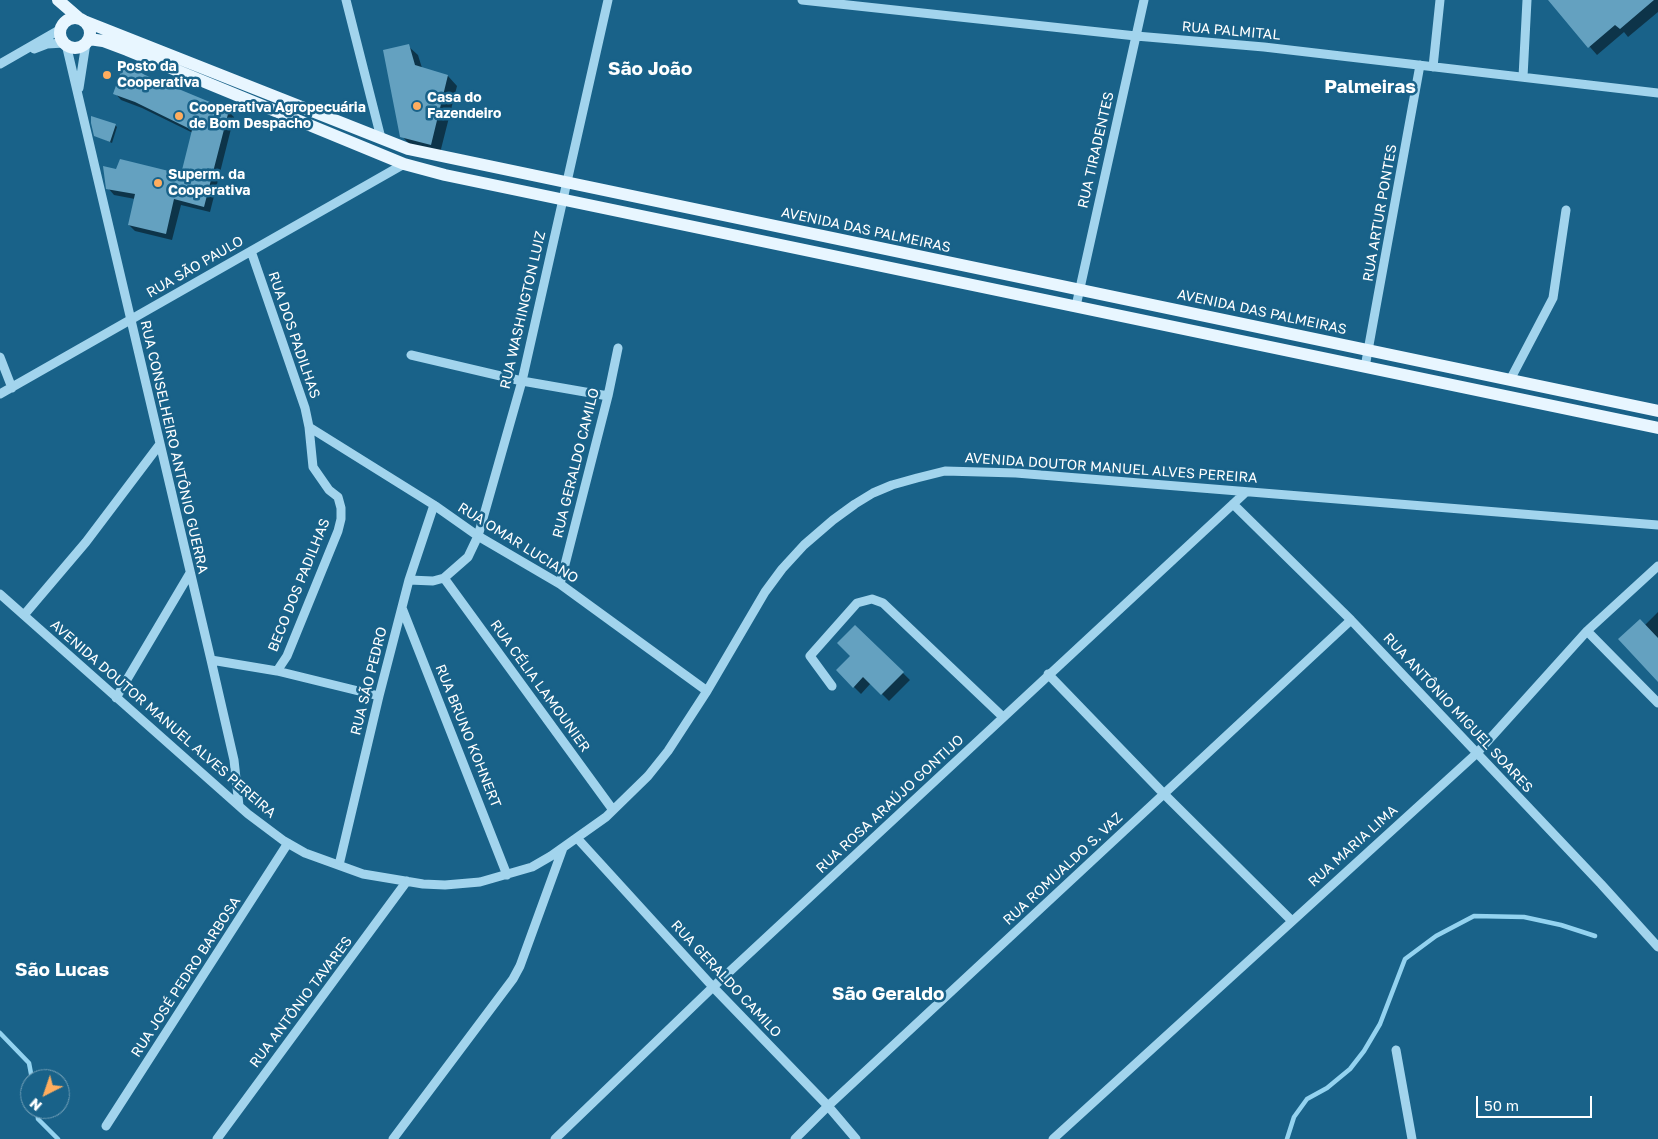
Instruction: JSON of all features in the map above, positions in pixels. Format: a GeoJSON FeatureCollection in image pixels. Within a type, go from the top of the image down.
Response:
{"type":"FeatureCollection","features":[{"type":"Feature","properties":{"kind":"main road"},"geometry":{"type":"LineString","coordinates":[[57,0],[82,20],[90,30],[87,41]]}},
{"type":"Feature","properties":{"kind":"main road"},"geometry":{"type":"LineString","coordinates":[[57,0],[62,27],[62,39],[72,47],[77,47],[87,41],[103,41],[404,164],[445,175],[563,198],[1658,428]]}},
{"type":"Feature","properties":{"kind":"main road"},"geometry":{"type":"LineString","coordinates":[[62,27],[70,19],[82,20]]}},
{"type":"Feature","properties":{"kind":"main road","name":"AVENIDA DAS PALMEIRAS"},"geometry":{"type":"LineString","coordinates":[[82,20],[408,149],[1658,411]]}},
{"type":"Feature","properties":{"kind":"main road"},"geometry":{"type":"LineString","coordinates":[[659,219],[662,202]]}},
{"type":"Feature","properties":{"kind":"main road"},"geometry":{"type":"LineString","coordinates":[[790,246],[794,230]]}},
{"type":"Feature","properties":{"kind":"main road"},"geometry":{"type":"LineString","coordinates":[[907,271],[909,254]]}},
{"type":"Feature","properties":{"kind":"street"},"geometry":{"type":"LineString","coordinates":[[346,0],[381,138]]}},
{"type":"Feature","properties":{"kind":"street","name":"RUA WASHINGTON LUIZ"},"geometry":{"type":"LineString","coordinates":[[444,578],[468,557],[478,536],[522,381],[608,0]]}},
{"type":"Feature","properties":{"kind":"street","name":"RUA PALMITAL"},"geometry":{"type":"LineString","coordinates":[[802,0],[1136,36],[1264,47],[1658,93]]}},
{"type":"Feature","properties":{"kind":"street","name":"RUA TIRADENTES"},"geometry":{"type":"LineString","coordinates":[[1076,306],[1144,0]]}},
{"type":"Feature","properties":{"kind":"street"},"geometry":{"type":"LineString","coordinates":[[1433,67],[1440,0]]}},
{"type":"Feature","properties":{"kind":"street"},"geometry":{"type":"LineString","coordinates":[[1524,77],[1527,0]]}},
{"type":"Feature","properties":{"kind":"street"},"geometry":{"type":"LineString","coordinates":[[0,64],[62,27]]}},
{"type":"Feature","properties":{"kind":"street"},"geometry":{"type":"LineString","coordinates":[[78,96],[87,41]]}},
{"type":"Feature","properties":{"kind":"street"},"geometry":{"type":"LineString","coordinates":[[15,56],[47,44],[65,43]]}},
{"type":"Feature","properties":{"kind":"street","name":"RUA CONSELHEIRO ANTÔNIO GUERRA"},"geometry":{"type":"LineString","coordinates":[[65,43],[234,760],[239,806]]}},
{"type":"Feature","properties":{"kind":"street","name":"RUA ARTUR PONTES"},"geometry":{"type":"LineString","coordinates":[[1366,367],[1420,65]]}},
{"type":"Feature","properties":{"kind":"street","name":"RUA SÃO PAULO"},"geometry":{"type":"LineString","coordinates":[[0,394],[404,164]]}},
{"type":"Feature","properties":{"kind":"street"},"geometry":{"type":"LineString","coordinates":[[1510,380],[1553,298],[1566,210]]}},
{"type":"Feature","properties":{"kind":"street","name":"RUA DOS PADILHAS"},"geometry":{"type":"LineString","coordinates":[[250,252],[305,408],[309,427]]}},
{"type":"Feature","properties":{"kind":"street","name":"RUA GERALDO CAMILO"},"geometry":{"type":"LineString","coordinates":[[560,584],[608,396],[618,348]]}},
{"type":"Feature","properties":{"kind":"street"},"geometry":{"type":"LineString","coordinates":[[411,355],[522,381],[608,396]]}},
{"type":"Feature","properties":{"kind":"street"},"geometry":{"type":"LineString","coordinates":[[0,357],[12,388]]}},
{"type":"Feature","properties":{"kind":"street","name":"RUA OMAR LUCIANO"},"geometry":{"type":"LineString","coordinates":[[309,427],[434,505],[478,536],[560,584],[706,691]]}},
{"type":"Feature","properties":{"kind":"street","name":"BECO DOS PADILHAS"},"geometry":{"type":"LineString","coordinates":[[277,672],[287,656],[338,531],[341,519],[338,497],[329,490],[313,467],[309,427]]}},
{"type":"Feature","properties":{"kind":"street"},"geometry":{"type":"LineString","coordinates":[[24,616],[55,581],[97,528],[160,444]]}},
{"type":"Feature","properties":{"kind":"street","name":"AVENIDA DOUTOR MANUEL ALVES PEREIRA"},"geometry":{"type":"LineString","coordinates":[[0,594],[239,806],[288,843],[306,853],[363,874],[445,885],[480,882],[532,867],[563,848],[613,810],[648,776],[668,750],[706,691],[765,592],[782,569],[804,545],[854,504],[892,485],[945,471],[974,471],[1658,525]]}},
{"type":"Feature","properties":{"kind":"street","name":"RUA ROSA ARAÚJO GONTIJO"},"geometry":{"type":"LineString","coordinates":[[554,1139],[1048,674],[1246,492]]}},
{"type":"Feature","properties":{"kind":"street","name":"RUA ANTÔNIO MIGUEL SOARES"},"geometry":{"type":"LineString","coordinates":[[1233,504],[1351,620],[1658,946]]}},
{"type":"Feature","properties":{"kind":"street","name":"RUA SÃO PEDRO"},"geometry":{"type":"LineString","coordinates":[[339,866],[379,696],[409,580],[434,505]]}},
{"type":"Feature","properties":{"kind":"street","name":"RUA MARIA LIMA"},"geometry":{"type":"LineString","coordinates":[[1053,1139],[1476,752],[1587,631],[1658,566]]}},
{"type":"Feature","properties":{"kind":"street"},"geometry":{"type":"LineString","coordinates":[[116,698],[190,573]]}},
{"type":"Feature","properties":{"kind":"street"},"geometry":{"type":"LineString","coordinates":[[409,580],[433,581],[444,578]]}},
{"type":"Feature","properties":{"kind":"street","name":"RUA CÉLIA LAMOUNIER"},"geometry":{"type":"LineString","coordinates":[[444,578],[613,810]]}},
{"type":"Feature","properties":{"kind":"street"},"geometry":{"type":"LineString","coordinates":[[832,686],[810,656],[857,603],[872,600],[883,603],[1003,717]]}},
{"type":"Feature","properties":{"kind":"street","name":"RUA BRUNO KOHNERT"},"geometry":{"type":"LineString","coordinates":[[402,608],[508,875]]}},
{"type":"Feature","properties":{"kind":"street","name":"RUA ROMUALDO S. VAZ"},"geometry":{"type":"LineString","coordinates":[[795,1139],[828,1106],[1351,620]]}},
{"type":"Feature","properties":{"kind":"street"},"geometry":{"type":"LineString","coordinates":[[1587,631],[1658,702]]}},
{"type":"Feature","properties":{"kind":"street"},"geometry":{"type":"LineString","coordinates":[[211,660],[277,672],[379,696]]}},
{"type":"Feature","properties":{"kind":"street"},"geometry":{"type":"LineString","coordinates":[[1048,674],[1164,794],[1292,921]]}},
{"type":"Feature","properties":{"kind":"street","name":"RUA GERALDO CAMILO"},"geometry":{"type":"LineString","coordinates":[[577,838],[714,987],[828,1106],[856,1139]]}},
{"type":"Feature","properties":{"kind":"street","name":"RUA JOSÉ PEDRO BARBOSA"},"geometry":{"type":"LineString","coordinates":[[106,1126],[288,843]]}},
{"type":"Feature","properties":{"kind":"street"},"geometry":{"type":"LineString","coordinates":[[393,1139],[513,979],[520,966],[563,848]]}},
{"type":"Feature","properties":{"kind":"street","name":"RUA ANTÔNIO TAVARES"},"geometry":{"type":"LineString","coordinates":[[217,1139],[407,881]]}},
{"type":"Feature","properties":{"kind":"street"},"geometry":{"type":"LineString","coordinates":[[1396,1050],[1412,1139]]}},
{"type":"Feature","properties":{"kind":"building"},"geometry":{"type":"Polygon","coordinates":[[[1548,0],[1654,0],[1620,29],[1615,25],[1588,48],[1548,0]]]}},
{"type":"Feature","properties":{"kind":"building","name":"Casa do Fazendeiro"},"geometry":{"type":"Polygon","coordinates":[[[409,44],[415,65],[448,75],[431,145],[400,137],[383,50],[409,44]]]}},
{"type":"Feature","properties":{"kind":"building"},"geometry":{"type":"Polygon","coordinates":[[[124,63],[145,75],[229,110],[204,207],[174,199],[166,234],[128,225],[135,194],[106,189],[103,166],[116,169],[120,159],[181,174],[192,130],[135,102],[113,94],[124,63]]]}},
{"type":"Feature","properties":{"kind":"building"},"geometry":{"type":"Polygon","coordinates":[[[91,116],[116,124],[110,142],[94,136],[91,116]]]}},
{"type":"Feature","properties":{"kind":"building"},"geometry":{"type":"Polygon","coordinates":[[[1640,619],[1658,638],[1658,682],[1618,639],[1640,619]]]}},
{"type":"Feature","properties":{"kind":"building"},"geometry":{"type":"Polygon","coordinates":[[[855,625],[904,672],[881,695],[863,677],[853,688],[836,670],[850,656],[837,643],[855,625]]]}},
{"type":"Feature","properties":{"kind":"waterway"},"geometry":{"type":"LineString","coordinates":[[1287,1139],[1294,1117],[1307,1099],[1327,1088],[1350,1069],[1364,1051],[1380,1024],[1405,959],[1436,936],[1474,916],[1524,917],[1561,925],[1595,936]]}},
{"type":"Feature","properties":{"kind":"waterway"},"geometry":{"type":"LineString","coordinates":[[0,1033],[29,1063],[30,1069]]}},
{"type":"Feature","properties":{"kind":"waterway"},"geometry":{"type":"LineString","coordinates":[[38,1119],[58,1139]]}},
{"type":"Feature","properties":{"kind":"place","name":"Posto da Cooperativa"},"geometry":{"type":"Point","coordinates":[107,75]}},
{"type":"Feature","properties":{"kind":"place","name":"Casa do Fazendeiro"},"geometry":{"type":"Point","coordinates":[417,106]}},
{"type":"Feature","properties":{"kind":"place","name":"Cooperativa Agropecuária de Bom Despacho"},"geometry":{"type":"Point","coordinates":[179,116]}},
{"type":"Feature","properties":{"kind":"place","name":"Superm. da Cooperativa"},"geometry":{"type":"Point","coordinates":[158,183]}},
{"type":"Feature","properties":{"kind":"district","name":"São João"},"geometry":{"type":"Point","coordinates":[650,69]}},
{"type":"Feature","properties":{"kind":"district","name":"Palmeiras"},"geometry":{"type":"Point","coordinates":[1370,87]}},
{"type":"Feature","properties":{"kind":"district","name":"São Lucas"},"geometry":{"type":"Point","coordinates":[62,970]}},
{"type":"Feature","properties":{"kind":"district","name":"São Geraldo"},"geometry":{"type":"Point","coordinates":[888,994]}}]}
